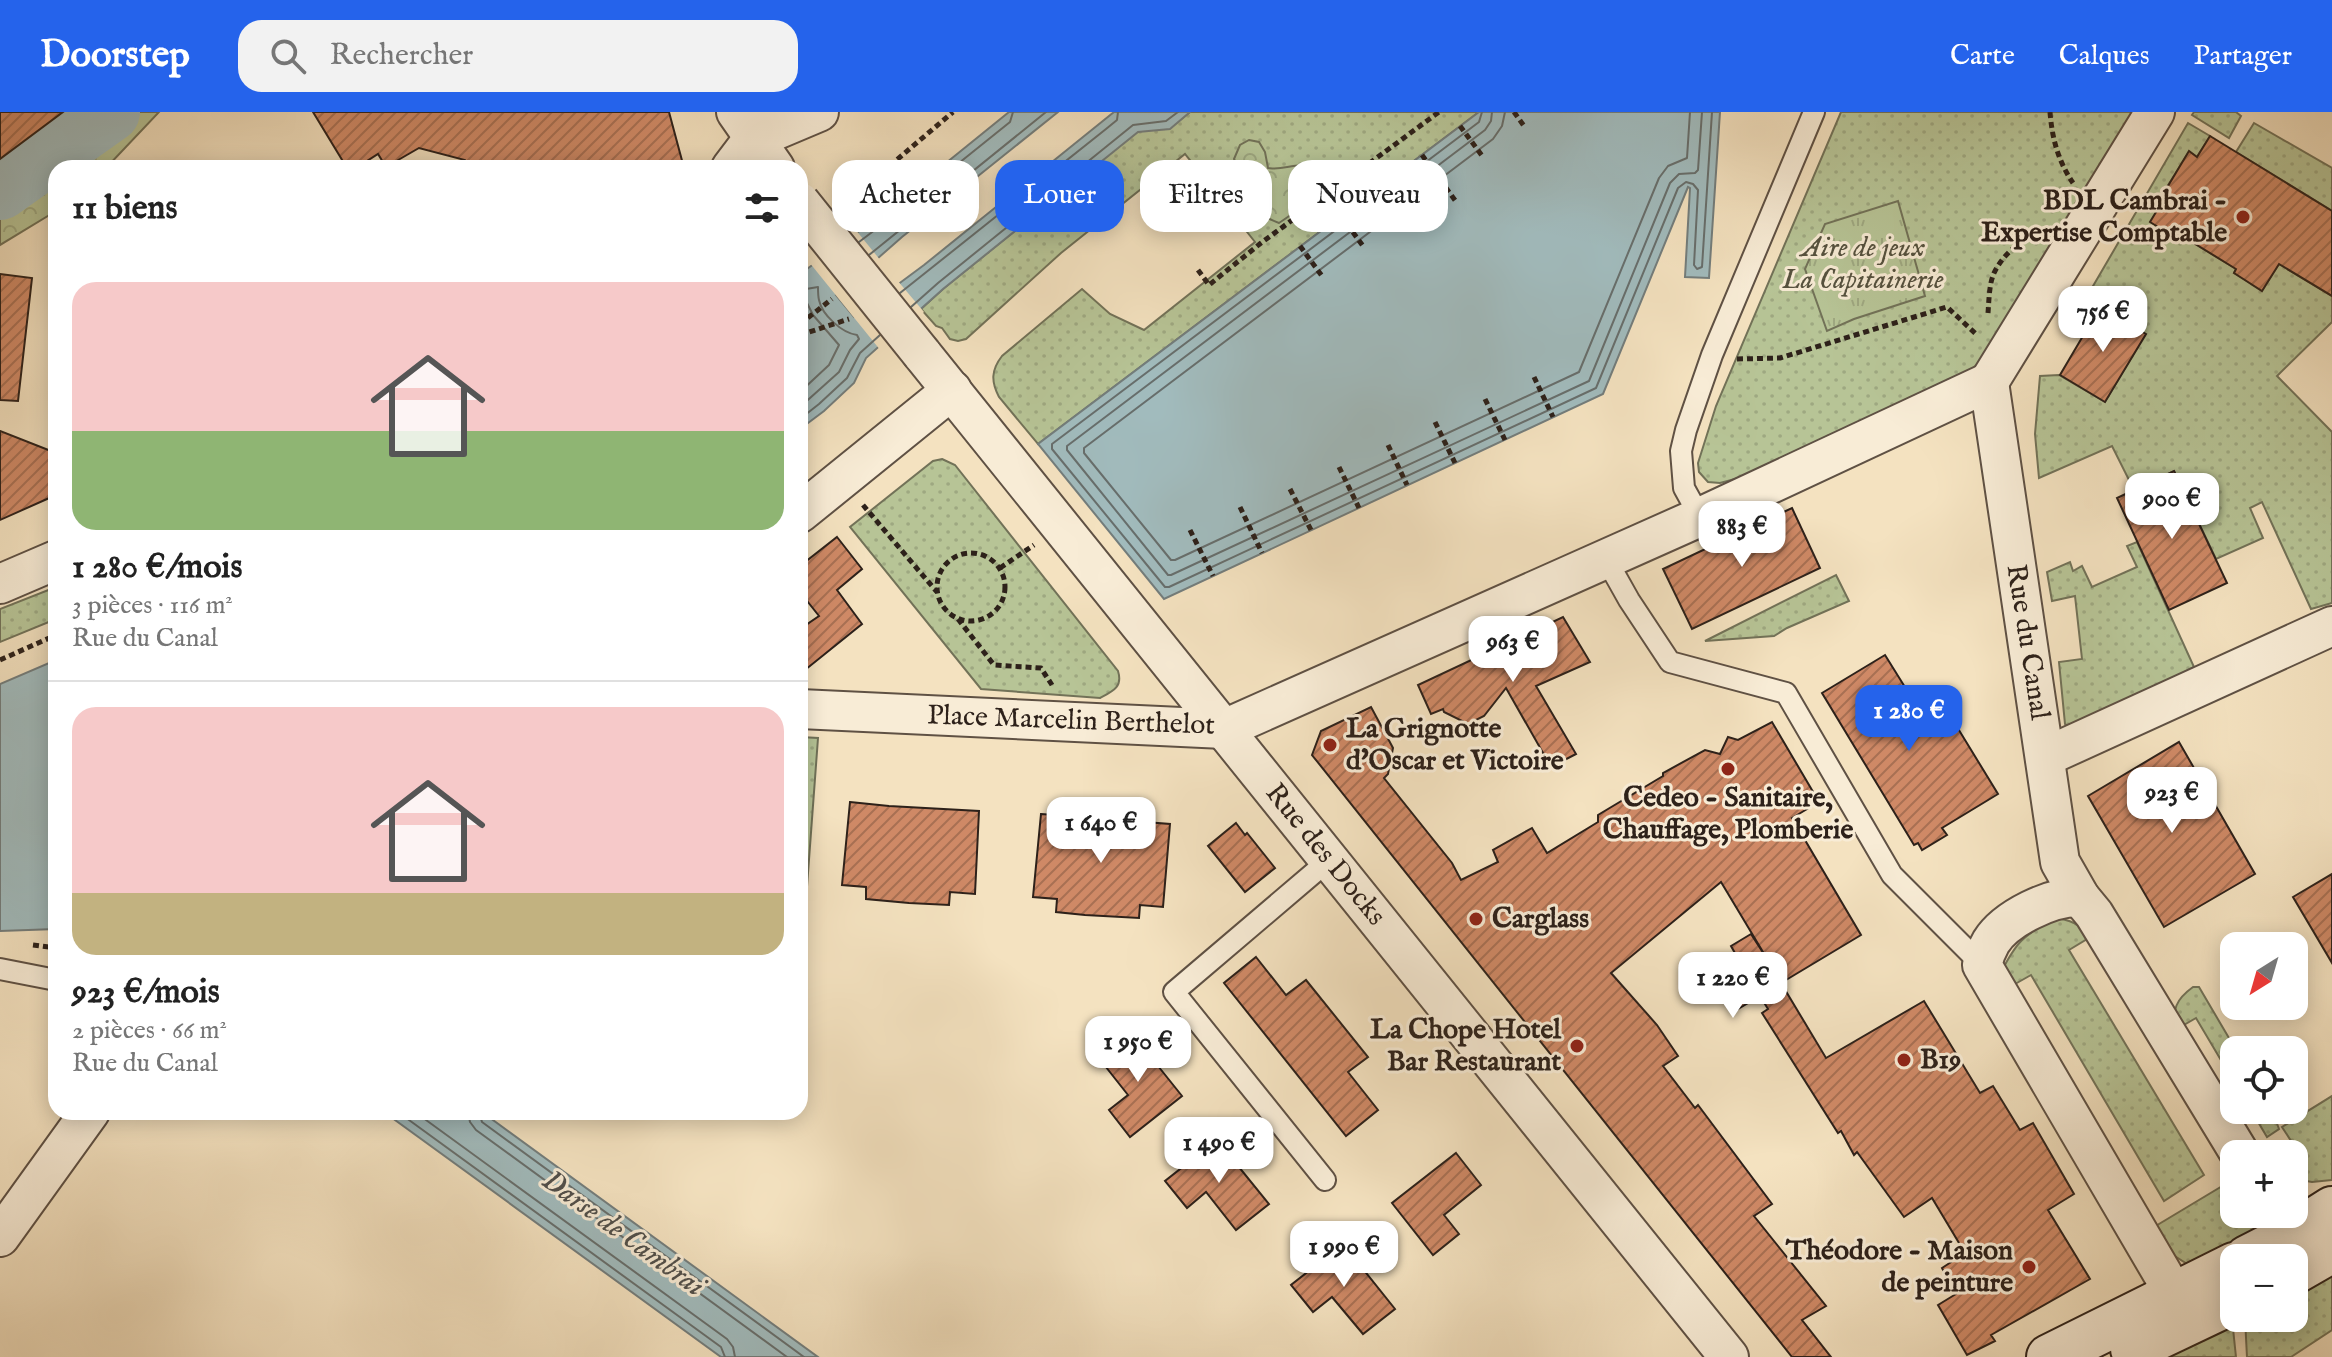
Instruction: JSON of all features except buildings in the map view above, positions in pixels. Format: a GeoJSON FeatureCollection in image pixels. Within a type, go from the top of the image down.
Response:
{"type":"FeatureCollection","features":[{"type":"Feature","properties":{"kind":"main road"},"geometry":{"type":"LineString","coordinates":[[2286,1241],[2332,1209]]}},
{"type":"Feature","properties":{"kind":"main road"},"geometry":{"type":"LineString","coordinates":[[2286,1241],[2332,1250]]}},
{"type":"Feature","properties":{"kind":"main road"},"geometry":{"type":"LineString","coordinates":[[2049,1357],[2220,1272]]}},
{"type":"Feature","properties":{"kind":"main road"},"geometry":{"type":"LineString","coordinates":[[2133,1353],[2220,1308]]}},
{"type":"Feature","properties":{"kind":"street"},"geometry":{"type":"LineString","coordinates":[[738,160],[760,133],[819,112]]}},
{"type":"Feature","properties":{"kind":"street"},"geometry":{"type":"LineString","coordinates":[[1997,371],[2155,112]]}},
{"type":"Feature","properties":{"kind":"street","name":"Rue des Docks"},"geometry":{"type":"LineString","coordinates":[[808,212],[1729,1357]]}},
{"type":"Feature","properties":{"kind":"street","name":"Place Marcelin Berthelot"},"geometry":{"type":"LineString","coordinates":[[808,709],[1224,729],[1700,517],[1997,371]]}},
{"type":"Feature","properties":{"kind":"street","name":"Rue du Canal"},"geometry":{"type":"LineString","coordinates":[[1997,371],[2060,862],[2231,1140]]}},
{"type":"Feature","properties":{"kind":"street"},"geometry":{"type":"LineString","coordinates":[[808,507],[952,390]]}},
{"type":"Feature","properties":{"kind":"street"},"geometry":{"type":"LineString","coordinates":[[0,584],[48,563]]}},
{"type":"Feature","properties":{"kind":"street"},"geometry":{"type":"LineString","coordinates":[[2045,757],[2332,626]]}},
{"type":"Feature","properties":{"kind":"street"},"geometry":{"type":"LineString","coordinates":[[2080,897],[2067,896],[2041,904],[2005,926],[1992,939],[1982,965],[2175,1295]]}},
{"type":"Feature","properties":{"kind":"street"},"geometry":{"type":"LineString","coordinates":[[0,1237],[84,1120]]}},
{"type":"Feature","properties":{"kind":"lane"},"geometry":{"type":"LineString","coordinates":[[1700,517],[1684,488],[1681,451],[1686,430],[1712,355],[1814,112]]}},
{"type":"Feature","properties":{"kind":"lane"},"geometry":{"type":"LineString","coordinates":[[1606,559],[1670,662],[1786,693],[1892,875],[1982,965]]}},
{"type":"Feature","properties":{"kind":"lane"},"geometry":{"type":"LineString","coordinates":[[1325,1180],[1174,992],[1329,860]]}},
{"type":"Feature","properties":{"kind":"lane"},"geometry":{"type":"LineString","coordinates":[[0,969],[48,978]]}},
{"type":"Feature","properties":{"kind":"path"},"geometry":{"type":"LineString","coordinates":[[897,160],[953,112]]}},
{"type":"Feature","properties":{"kind":"path"},"geometry":{"type":"LineString","coordinates":[[1198,270],[1209,285],[1439,112]]}},
{"type":"Feature","properties":{"kind":"path"},"geometry":{"type":"LineString","coordinates":[[1514,112],[1524,126]]}},
{"type":"Feature","properties":{"kind":"path"},"geometry":{"type":"LineString","coordinates":[[2050,112],[2052,137],[2065,170],[2076,187]]}},
{"type":"Feature","properties":{"kind":"path"},"geometry":{"type":"LineString","coordinates":[[1460,126],[1483,157]]}},
{"type":"Feature","properties":{"kind":"path"},"geometry":{"type":"LineString","coordinates":[[1422,155],[1457,203]]}},
{"type":"Feature","properties":{"kind":"path"},"geometry":{"type":"LineString","coordinates":[[1353,232],[1363,246]]}},
{"type":"Feature","properties":{"kind":"path"},"geometry":{"type":"LineString","coordinates":[[1300,246],[1322,276]]}},
{"type":"Feature","properties":{"kind":"path"},"geometry":{"type":"LineString","coordinates":[[808,318],[836,295]]}},
{"type":"Feature","properties":{"kind":"path"},"geometry":{"type":"LineString","coordinates":[[1712,355],[1736,359],[1780,358],[1947,307],[1997,371]]}},
{"type":"Feature","properties":{"kind":"path"},"geometry":{"type":"LineString","coordinates":[[808,332],[854,318]]}},
{"type":"Feature","properties":{"kind":"path"},"geometry":{"type":"LineString","coordinates":[[1534,377],[1553,417]]}},
{"type":"Feature","properties":{"kind":"path"},"geometry":{"type":"LineString","coordinates":[[1485,399],[1505,440]]}},
{"type":"Feature","properties":{"kind":"path"},"geometry":{"type":"LineString","coordinates":[[1435,422],[1455,463]]}},
{"type":"Feature","properties":{"kind":"path"},"geometry":{"type":"LineString","coordinates":[[1388,445],[1407,485]]}},
{"type":"Feature","properties":{"kind":"path"},"geometry":{"type":"LineString","coordinates":[[1339,467],[1359,508]]}},
{"type":"Feature","properties":{"kind":"path"},"geometry":{"type":"LineString","coordinates":[[842,480],[938,592]]}},
{"type":"Feature","properties":{"kind":"path"},"geometry":{"type":"LineString","coordinates":[[1290,489],[1311,530]]}},
{"type":"Feature","properties":{"kind":"path"},"geometry":{"type":"LineString","coordinates":[[1240,507],[1262,553]]}},
{"type":"Feature","properties":{"kind":"path"},"geometry":{"type":"LineString","coordinates":[[1190,530],[1213,576]]}},
{"type":"Feature","properties":{"kind":"path"},"geometry":{"type":"LineString","coordinates":[[957,618],[979,621],[997,610],[1006,589],[1000,568],[992,560],[970,553],[949,561],[938,581],[941,603],[957,618],[994,665],[1041,668],[1075,722]]}},
{"type":"Feature","properties":{"kind":"path"},"geometry":{"type":"LineString","coordinates":[[0,660],[48,639]]}},
{"type":"Feature","properties":{"kind":"green space"},"geometry":{"type":"Polygon","coordinates":[[[63,112],[159,112],[114,160],[48,160],[48,216],[0,245],[0,159],[63,112]]]}},
{"type":"Feature","properties":{"kind":"green space"},"geometry":{"type":"Polygon","coordinates":[[[1190,112],[1479,112],[1415,160],[1288,160],[1288,232],[1320,232],[1038,444],[996,392],[994,371],[1002,356],[1082,289],[1110,314],[1144,330],[1255,242],[1247,232],[1272,232],[1272,160],[1190,160],[1185,154],[1177,160],[1140,160],[1140,190],[1124,203],[1124,160],[1102,160],[1138,131],[1170,128],[1190,112]]]}},
{"type":"Feature","properties":{"kind":"green space"},"geometry":{"type":"Polygon","coordinates":[[[1841,112],[2138,112],[1980,368],[1944,391],[1735,479],[1708,482],[1699,472],[1698,463],[1716,406],[1841,112]]]}},
{"type":"Feature","properties":{"kind":"green space"},"geometry":{"type":"Polygon","coordinates":[[[2194,112],[2236,112],[2241,116],[2229,138],[2192,115],[2194,112]]]}},
{"type":"Feature","properties":{"kind":"green space"},"geometry":{"type":"Polygon","coordinates":[[[2188,123],[2210,136],[2197,157],[2189,152],[2165,190],[2167,194],[2151,222],[2176,238],[2179,234],[2236,269],[2234,273],[2262,290],[2279,264],[2332,296],[2332,322],[2277,376],[2332,432],[2332,603],[2311,609],[2262,502],[2250,508],[2263,538],[2216,559],[2174,471],[2134,490],[2112,446],[2039,478],[2035,434],[2040,376],[2059,375],[2105,402],[2145,334],[2100,307],[2089,293],[2188,123]]]}},
{"type":"Feature","properties":{"kind":"green space"},"geometry":{"type":"Polygon","coordinates":[[[2254,123],[2332,168],[2332,211],[2236,152],[2254,123]]]}},
{"type":"Feature","properties":{"kind":"green space"},"geometry":{"type":"Polygon","coordinates":[[[1249,140],[1259,142],[1266,160],[1235,160],[1240,145],[1249,140]]]}},
{"type":"Feature","properties":{"kind":"green space"},"geometry":{"type":"Polygon","coordinates":[[[1288,167],[1288,217],[1279,223],[1272,220],[1272,168],[1288,167]]]}},
{"type":"Feature","properties":{"kind":"green space","name":"Aire de jeux La Capitainerie"},"geometry":{"type":"Polygon","coordinates":[[[1898,201],[1925,296],[1827,331],[1805,269],[1825,224],[1898,201]]]}},
{"type":"Feature","properties":{"kind":"green space"},"geometry":{"type":"Polygon","coordinates":[[[1013,232],[1087,232],[966,339],[950,339],[921,309],[1013,232]]]}},
{"type":"Feature","properties":{"kind":"green space"},"geometry":{"type":"Polygon","coordinates":[[[942,459],[955,465],[1118,671],[1118,685],[1113,691],[1100,698],[981,689],[850,527],[933,461],[942,459]]]}},
{"type":"Feature","properties":{"kind":"green space"},"geometry":{"type":"Polygon","coordinates":[[[2137,542],[2194,667],[2081,728],[2070,728],[2065,724],[2059,662],[2082,659],[2075,596],[2052,601],[2047,572],[2070,562],[2073,571],[2082,566],[2092,587],[2137,567],[2127,546],[2137,542]]]}},
{"type":"Feature","properties":{"kind":"green space"},"geometry":{"type":"Polygon","coordinates":[[[1836,575],[1849,601],[1774,636],[1705,641],[1836,575]]]}},
{"type":"Feature","properties":{"kind":"green space"},"geometry":{"type":"Polygon","coordinates":[[[48,590],[48,622],[0,642],[0,609],[48,590]]]}},
{"type":"Feature","properties":{"kind":"green space"},"geometry":{"type":"Polygon","coordinates":[[[808,737],[818,738],[808,873],[808,737]]]}},
{"type":"Feature","properties":{"kind":"green space"},"geometry":{"type":"Polygon","coordinates":[[[2054,918],[2074,923],[2092,936],[2069,950],[2204,1175],[2164,1201],[2031,975],[2008,988],[2000,974],[2021,941],[2054,918]]]}},
{"type":"Feature","properties":{"kind":"green space"},"geometry":{"type":"Polygon","coordinates":[[[2193,987],[2199,987],[2228,1036],[2220,1036],[2220,1058],[2196,1018],[2175,1030],[2176,1006],[2193,987]]]}},
{"type":"Feature","properties":{"kind":"green space"},"geometry":{"type":"Polygon","coordinates":[[[2332,1096],[2332,1180],[2308,1181],[2308,1140],[2290,1140],[2282,1127],[2287,1124],[2308,1124],[2308,1111],[2332,1096]]]}},
{"type":"Feature","properties":{"kind":"green space"},"geometry":{"type":"Polygon","coordinates":[[[2259,1124],[2277,1124],[2279,1129],[2267,1137],[2259,1124]]]}},
{"type":"Feature","properties":{"kind":"green space"},"geometry":{"type":"Polygon","coordinates":[[[2220,1187],[2220,1228],[2262,1228],[2233,1244],[2220,1244],[2220,1251],[2192,1267],[2170,1253],[2154,1227],[2220,1187]]]}},
{"type":"Feature","properties":{"kind":"green space"},"geometry":{"type":"Polygon","coordinates":[[[2332,1271],[2332,1330],[2291,1357],[2247,1357],[2246,1332],[2308,1332],[2308,1282],[2332,1271]]]}},
{"type":"Feature","properties":{"kind":"green space"},"geometry":{"type":"Polygon","coordinates":[[[2220,1326],[2220,1332],[2233,1332],[2236,1357],[2169,1357],[2220,1326]]]}},
{"type":"Feature","properties":{"kind":"water"},"geometry":{"type":"Polygon","coordinates":[[[1009,112],[1058,112],[995,160],[979,175],[979,160],[950,160],[1009,112]]]}},
{"type":"Feature","properties":{"kind":"water"},"geometry":{"type":"Polygon","coordinates":[[[1114,112],[1190,112],[1170,129],[1138,132],[1103,160],[1054,160],[1114,112]]]}},
{"type":"Feature","properties":{"kind":"water"},"geometry":{"type":"Polygon","coordinates":[[[1479,112],[1720,112],[1709,278],[1685,277],[1688,187],[1603,394],[1164,599],[1038,444],[1320,232],[1448,232],[1448,160],[1415,160],[1479,112]]]}},
{"type":"Feature","properties":{"kind":"water"},"geometry":{"type":"Polygon","coordinates":[[[995,208],[995,232],[1014,232],[943,289],[866,358],[854,383],[808,423],[808,268],[858,232],[908,232],[836,295],[854,317],[965,232],[979,232],[979,221],[995,208]]]}},
{"type":"Feature","properties":{"kind":"water"},"geometry":{"type":"Polygon","coordinates":[[[48,663],[48,929],[0,931],[0,684],[48,663]]]}},
{"type":"Feature","properties":{"kind":"water","name":"Darse de Cambrai"},"geometry":{"type":"Polygon","coordinates":[[[395,1120],[493,1120],[818,1357],[721,1357],[395,1120]]]}},
{"type":"Feature","properties":{"kind":"pier"},"geometry":{"type":"Polygon","coordinates":[[[851,232],[857,232],[881,261],[841,296],[854,312],[897,280],[924,312],[881,351],[809,262],[851,232]]]}},
{"type":"Feature","properties":{"kind":"waterway"},"geometry":{"type":"LineString","coordinates":[[0,190],[110,112]]}},
{"type":"Feature","properties":{"kind":"place","name":"BDL Cambrai - Expertise Comptable"},"geometry":{"type":"Point","coordinates":[2243,217]}},
{"type":"Feature","properties":{"kind":"place","name":"La Grignotte d'Oscar et Victoire"},"geometry":{"type":"Point","coordinates":[1330,745]}},
{"type":"Feature","properties":{"kind":"place","name":"Cedeo - Sanitaire, Chauffage, Plomberie"},"geometry":{"type":"Point","coordinates":[1728,769]}},
{"type":"Feature","properties":{"kind":"place","name":"Carglass"},"geometry":{"type":"Point","coordinates":[1476,919]}},
{"type":"Feature","properties":{"kind":"place","name":"La Chope Hotel Bar Restaurant"},"geometry":{"type":"Point","coordinates":[1577,1046]}},
{"type":"Feature","properties":{"kind":"place","name":"B19"},"geometry":{"type":"Point","coordinates":[1904,1060]}},
{"type":"Feature","properties":{"kind":"place","name":"Théodore - Maison de peinture"},"geometry":{"type":"Point","coordinates":[2029,1267]}}]}
